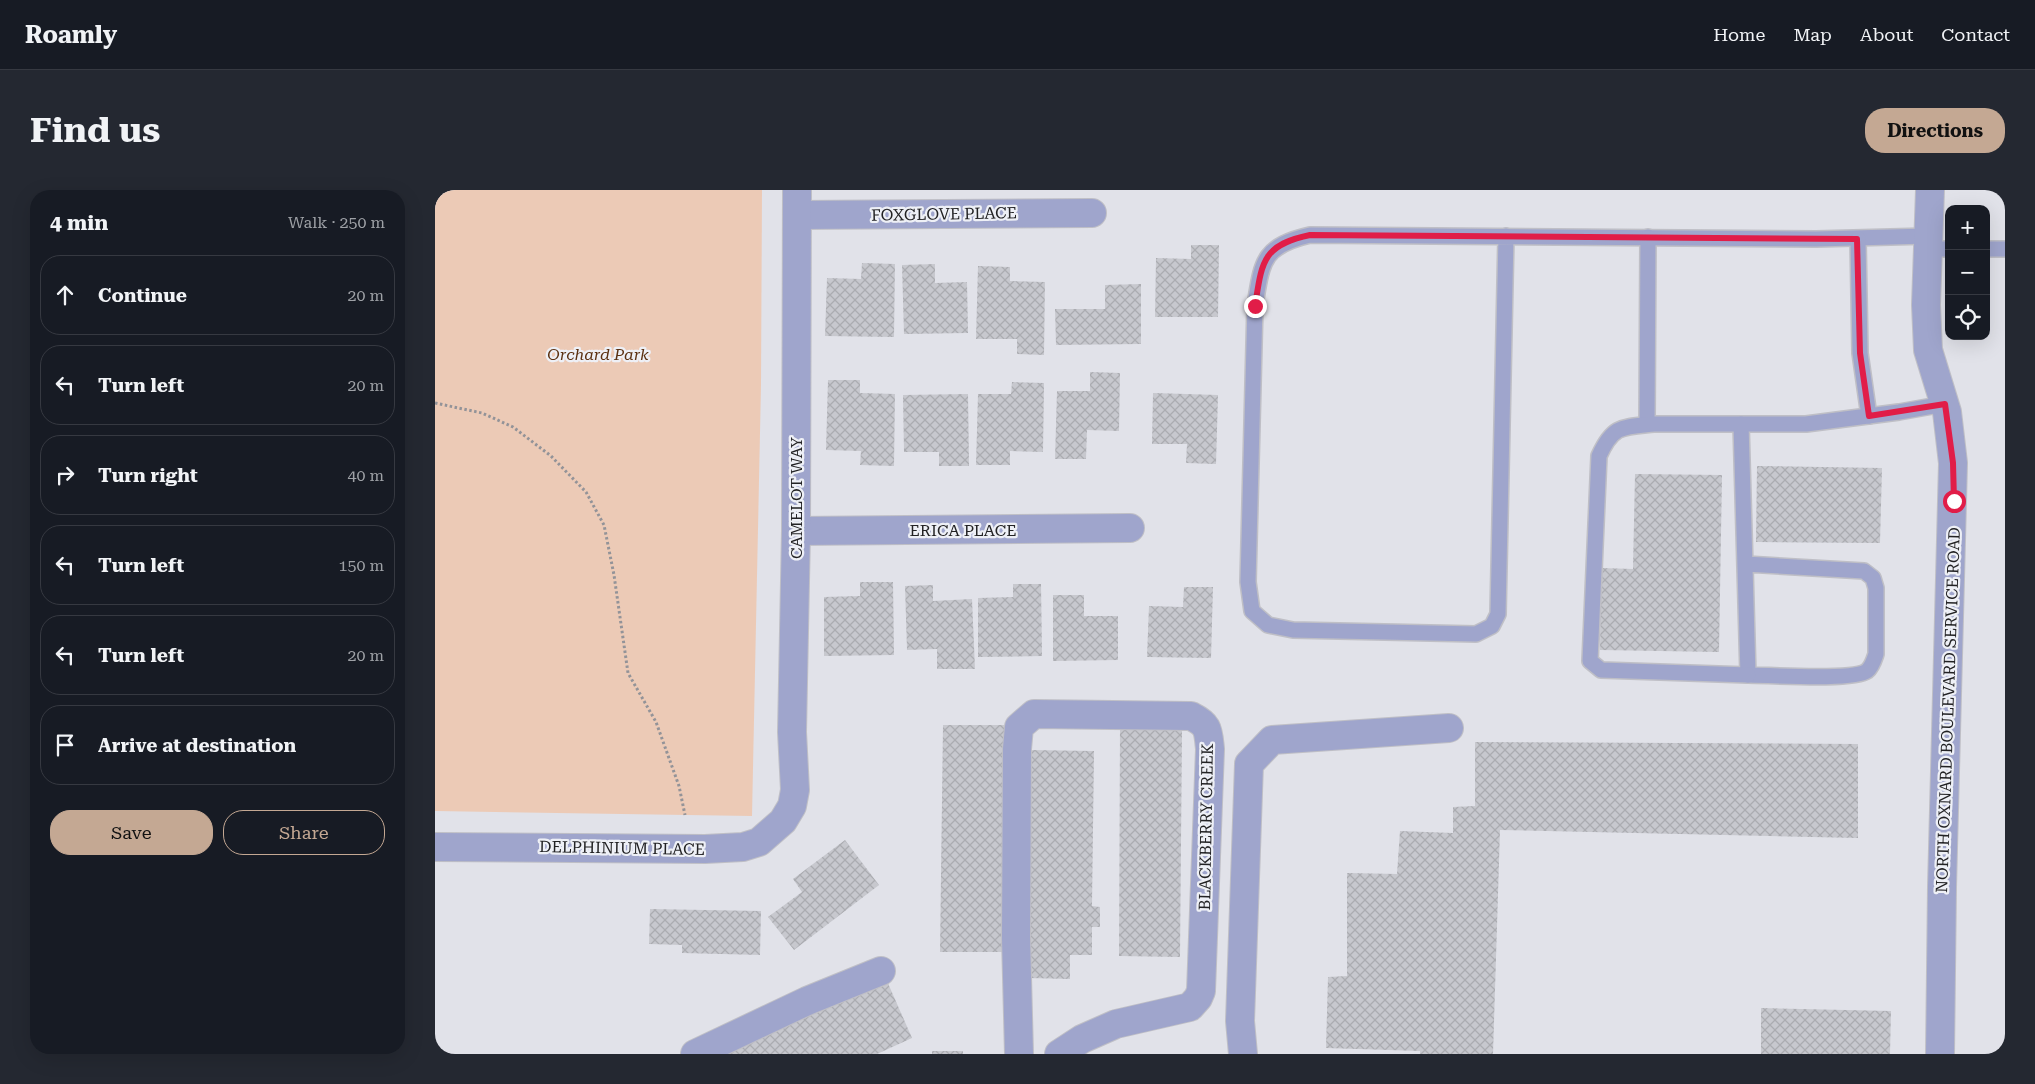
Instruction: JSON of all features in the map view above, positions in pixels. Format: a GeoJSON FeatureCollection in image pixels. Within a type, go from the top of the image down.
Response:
{"type":"FeatureCollection","features":[{"type":"Feature","properties":{"kind":"street","name":"NORTH OXNARD BOULEVARD SERVICE ROAD"},"geometry":{"type":"LineString","coordinates":[[1930,190],[1935,245],[1926,305],[1928,350],[1945,404],[1953,463],[1954,501],[1942,887],[1940,1054]]}},
{"type":"Feature","properties":{"kind":"street","name":"FOXGLOVE PLACE"},"geometry":{"type":"LineString","coordinates":[[797,203],[1092,213]]}},
{"type":"Feature","properties":{"kind":"street","name":"CAMELOT WAY"},"geometry":{"type":"LineString","coordinates":[[792,806],[795,790],[792,732],[796,531],[797,203]]}},
{"type":"Feature","properties":{"kind":"street","name":"ERICA PLACE"},"geometry":{"type":"LineString","coordinates":[[796,531],[1130,528]]}},
{"type":"Feature","properties":{"kind":"street","name":"BLACKBERRY CREEK"},"geometry":{"type":"LineString","coordinates":[[1019,1054],[1016,928],[1017,749],[1019,727],[1034,714],[1191,716],[1203,722],[1208,729],[1209,749],[1201,991],[1199,998],[1190,1007],[1116,1024],[1082,1039],[1059,1054]]}},
{"type":"Feature","properties":{"kind":"street"},"geometry":{"type":"LineString","coordinates":[[1243,1054],[1240,1021],[1249,764],[1272,740],[1449,728]]}},
{"type":"Feature","properties":{"kind":"street","name":"DELPHINIUM PLACE"},"geometry":{"type":"LineString","coordinates":[[435,847],[705,849],[743,847],[759,842],[773,831],[783,821],[792,806]]}},
{"type":"Feature","properties":{"kind":"street"},"geometry":{"type":"LineString","coordinates":[[695,1054],[807,1001],[881,971]]}},
{"type":"Feature","properties":{"kind":"lane"},"geometry":{"type":"LineString","coordinates":[[1506,236],[1498,614],[1491,626],[1476,634],[1293,630],[1268,625],[1252,611],[1248,582],[1255,306],[1261,267],[1274,249],[1288,240],[1310,235],[1506,236],[1648,237],[1857,239],[1935,245]]}},
{"type":"Feature","properties":{"kind":"lane"},"geometry":{"type":"LineString","coordinates":[[1647,424],[1648,237]]}},
{"type":"Feature","properties":{"kind":"lane"},"geometry":{"type":"LineString","coordinates":[[1857,239],[1860,353],[1869,416]]}},
{"type":"Feature","properties":{"kind":"lane"},"geometry":{"type":"LineString","coordinates":[[1990,249],[2005,249]]}},
{"type":"Feature","properties":{"kind":"lane"},"geometry":{"type":"LineString","coordinates":[[1746,564],[1864,571],[1873,578],[1876,588],[1876,654],[1873,663],[1867,671],[1851,676],[1601,670],[1590,661],[1599,456],[1606,440],[1613,432],[1647,424],[1806,424],[1945,404]]}},
{"type":"Feature","properties":{"kind":"lane"},"geometry":{"type":"LineString","coordinates":[[1741,424],[1748,675]]}},
{"type":"Feature","properties":{"kind":"path"},"geometry":{"type":"LineString","coordinates":[[435,403],[482,413],[513,427],[551,456],[586,492],[604,525],[614,575],[628,673],[656,722],[679,786],[685,815]]}},
{"type":"Feature","properties":{"kind":"green space","name":"Orchard Park"},"geometry":{"type":"Polygon","coordinates":[[[435,190],[762,190],[761,385],[752,816],[435,811],[435,190]]]}},
{"type":"Feature","properties":{"kind":"building"},"geometry":{"type":"Polygon","coordinates":[[[1191,245],[1219,245],[1218,317],[1155,317],[1156,258],[1191,259],[1191,245]]]}},
{"type":"Feature","properties":{"kind":"building"},"geometry":{"type":"Polygon","coordinates":[[[862,263],[895,264],[894,337],[825,336],[827,278],[861,279],[862,263]]]}},
{"type":"Feature","properties":{"kind":"building"},"geometry":{"type":"Polygon","coordinates":[[[935,264],[935,283],[967,282],[968,333],[904,334],[902,265],[935,264]]]}},
{"type":"Feature","properties":{"kind":"building"},"geometry":{"type":"Polygon","coordinates":[[[978,266],[1010,267],[1010,281],[1045,282],[1044,355],[1017,354],[1017,339],[976,339],[978,266]]]}},
{"type":"Feature","properties":{"kind":"building"},"geometry":{"type":"Polygon","coordinates":[[[1141,284],[1141,344],[1056,345],[1055,309],[1105,309],[1105,285],[1141,284]]]}},
{"type":"Feature","properties":{"kind":"building"},"geometry":{"type":"Polygon","coordinates":[[[1090,372],[1120,373],[1119,431],[1087,430],[1086,459],[1055,459],[1057,391],[1090,391],[1090,372]]]}},
{"type":"Feature","properties":{"kind":"building"},"geometry":{"type":"Polygon","coordinates":[[[828,380],[860,380],[860,393],[895,394],[894,466],[860,465],[861,451],[826,450],[828,380]]]}},
{"type":"Feature","properties":{"kind":"building"},"geometry":{"type":"Polygon","coordinates":[[[1012,382],[1044,383],[1043,452],[1010,451],[1010,465],[976,465],[978,394],[1011,394],[1012,382]]]}},
{"type":"Feature","properties":{"kind":"building"},"geometry":{"type":"Polygon","coordinates":[[[1153,393],[1218,395],[1216,464],[1186,463],[1187,444],[1152,444],[1153,393]]]}},
{"type":"Feature","properties":{"kind":"building"},"geometry":{"type":"Polygon","coordinates":[[[968,394],[969,466],[939,466],[939,452],[904,452],[903,395],[968,394]]]}},
{"type":"Feature","properties":{"kind":"building"},"geometry":{"type":"Polygon","coordinates":[[[1757,466],[1882,468],[1880,543],[1756,542],[1757,466]]]}},
{"type":"Feature","properties":{"kind":"building"},"geometry":{"type":"Polygon","coordinates":[[[1635,474],[1722,475],[1719,652],[1600,650],[1601,568],[1633,569],[1635,474]]]}},
{"type":"Feature","properties":{"kind":"building"},"geometry":{"type":"Polygon","coordinates":[[[860,582],[893,582],[894,655],[824,656],[824,597],[860,596],[860,582]]]}},
{"type":"Feature","properties":{"kind":"building"},"geometry":{"type":"Polygon","coordinates":[[[1013,584],[1041,584],[1042,656],[978,657],[978,598],[1013,597],[1013,584]]]}},
{"type":"Feature","properties":{"kind":"building"},"geometry":{"type":"Polygon","coordinates":[[[933,585],[933,601],[972,599],[975,669],[937,669],[937,649],[907,650],[905,586],[933,585]]]}},
{"type":"Feature","properties":{"kind":"building"},"geometry":{"type":"Polygon","coordinates":[[[1184,587],[1213,587],[1211,658],[1147,657],[1149,606],[1183,607],[1184,587]]]}},
{"type":"Feature","properties":{"kind":"building"},"geometry":{"type":"Polygon","coordinates":[[[1053,595],[1084,595],[1084,616],[1118,616],[1118,660],[1053,661],[1053,595]]]}},
{"type":"Feature","properties":{"kind":"building"},"geometry":{"type":"Polygon","coordinates":[[[943,725],[1004,725],[1003,952],[940,952],[943,725]]]}},
{"type":"Feature","properties":{"kind":"building"},"geometry":{"type":"Polygon","coordinates":[[[1120,728],[1182,729],[1180,957],[1119,956],[1120,728]]]}},
{"type":"Feature","properties":{"kind":"building"},"geometry":{"type":"Polygon","coordinates":[[[1475,742],[1858,744],[1858,838],[1500,830],[1493,1054],[1420,1054],[1420,1051],[1326,1048],[1328,977],[1347,976],[1347,873],[1397,874],[1400,831],[1453,833],[1453,807],[1475,806],[1475,742]]]}},
{"type":"Feature","properties":{"kind":"building"},"geometry":{"type":"Polygon","coordinates":[[[1031,750],[1094,751],[1092,906],[1100,907],[1100,927],[1092,927],[1092,955],[1070,955],[1070,979],[1028,978],[1031,750]]]}},
{"type":"Feature","properties":{"kind":"building"},"geometry":{"type":"Polygon","coordinates":[[[845,840],[879,885],[794,950],[768,917],[802,892],[793,879],[845,840]]]}},
{"type":"Feature","properties":{"kind":"building"},"geometry":{"type":"Polygon","coordinates":[[[650,909],[761,911],[760,955],[682,953],[682,945],[649,944],[650,909]]]}},
{"type":"Feature","properties":{"kind":"building"},"geometry":{"type":"Polygon","coordinates":[[[887,981],[912,1038],[877,1054],[723,1054],[887,981]]]}},
{"type":"Feature","properties":{"kind":"building"},"geometry":{"type":"Polygon","coordinates":[[[1761,1008],[1891,1011],[1890,1054],[1761,1054],[1761,1008]]]}},
{"type":"Feature","properties":{"kind":"building"},"geometry":{"type":"Polygon","coordinates":[[[932,1051],[963,1051],[963,1054],[932,1054],[932,1051]]]}},
{"type":"Feature","properties":{"kind":"route"},"geometry":{"type":"LineString","coordinates":[[1255,306],[1261,267],[1274,249],[1288,240],[1310,235],[1857,239],[1860,353],[1869,416],[1945,404],[1953,463],[1954,501]]}}]}
